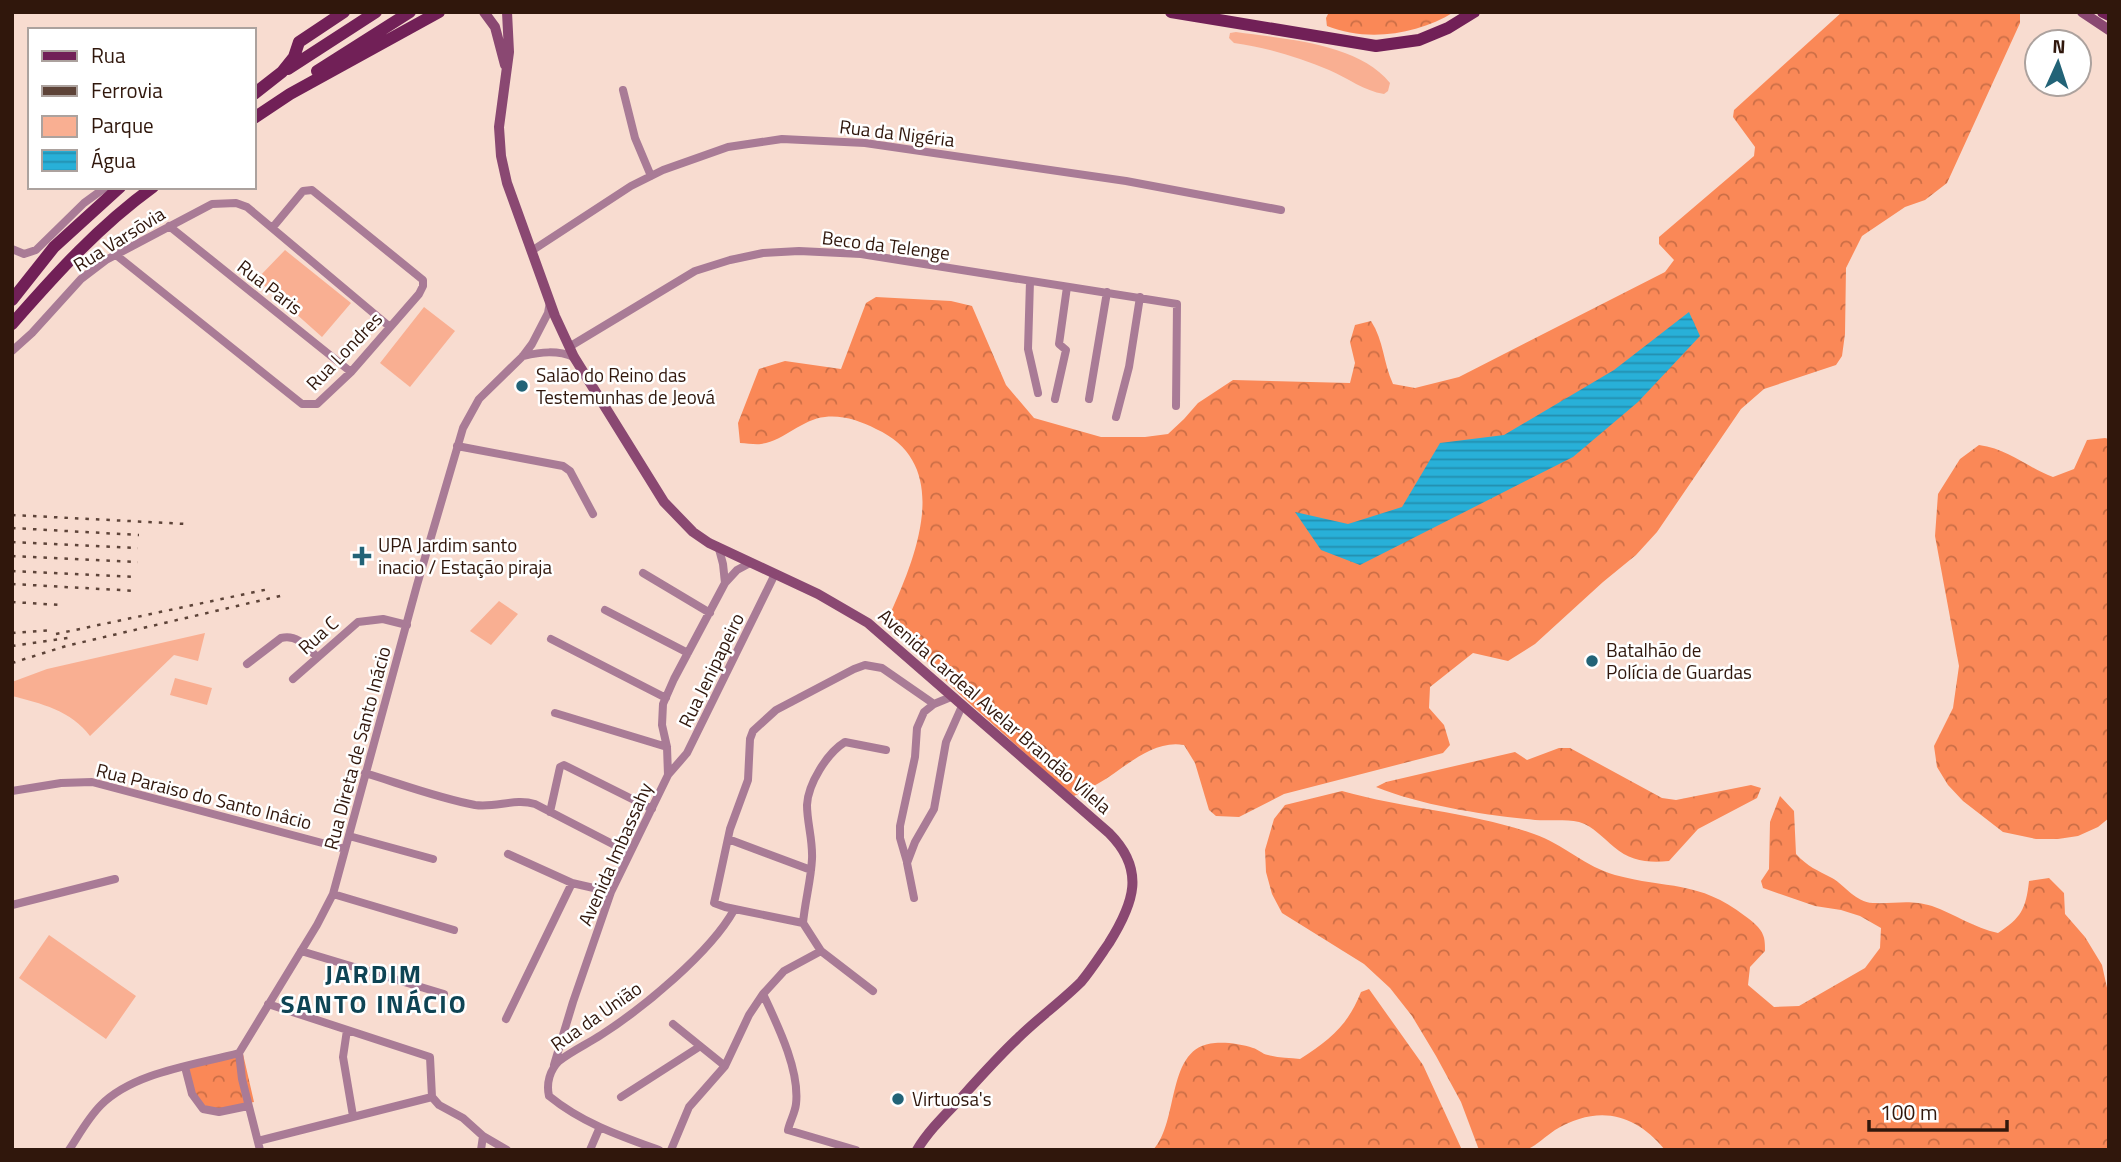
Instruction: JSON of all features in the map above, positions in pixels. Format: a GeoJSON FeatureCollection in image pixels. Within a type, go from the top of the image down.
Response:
{"type":"FeatureCollection","features":[{"type":"Feature","properties":{"kind":"main road"},"geometry":{"type":"LineString","coordinates":[[282,72],[299,43],[344,12]]}},
{"type":"Feature","properties":{"kind":"main road"},"geometry":{"type":"LineString","coordinates":[[256,92],[282,72],[376,12]]}},
{"type":"Feature","properties":{"kind":"main road"},"geometry":{"type":"LineString","coordinates":[[290,94],[303,80],[410,12]]}},
{"type":"Feature","properties":{"kind":"main road"},"geometry":{"type":"LineString","coordinates":[[256,117],[290,94],[439,12]]}},
{"type":"Feature","properties":{"kind":"main road","name":"Avenida Cardeal Avelar Brandão Vilela"},"geometry":{"type":"LineString","coordinates":[[484,12],[495,27],[505,68]]}},
{"type":"Feature","properties":{"kind":"main road","name":"Avenida Cardeal Avelar Brandão Vilela"},"geometry":{"type":"LineString","coordinates":[[507,12],[509,52],[499,127],[501,156],[507,183],[571,352],[664,502],[693,533],[719,549],[843,607],[868,623],[1118,842],[1128,859],[1133,884],[1130,902],[1096,962],[1080,982],[995,1060],[917,1150]]}},
{"type":"Feature","properties":{"kind":"main road"},"geometry":{"type":"LineString","coordinates":[[1171,12],[1376,46],[1419,40],[1448,28],[1474,12]]}},
{"type":"Feature","properties":{"kind":"main road"},"geometry":{"type":"LineString","coordinates":[[2082,12],[2109,30]]}},
{"type":"Feature","properties":{"kind":"main road"},"geometry":{"type":"LineString","coordinates":[[2103,12],[2109,16]]}},
{"type":"Feature","properties":{"kind":"main road"},"geometry":{"type":"LineString","coordinates":[[12,300],[54,247],[118,189]]}},
{"type":"Feature","properties":{"kind":"main road"},"geometry":{"type":"LineString","coordinates":[[12,324],[92,236],[151,189]]}},
{"type":"Feature","properties":{"kind":"street"},"geometry":{"type":"LineString","coordinates":[[623,90],[635,138],[651,176]]}},
{"type":"Feature","properties":{"kind":"street","name":"Rua da Nigéria"},"geometry":{"type":"LineString","coordinates":[[533,250],[631,186],[651,176],[728,147],[782,139],[865,143],[1126,181],[1281,210]]}},
{"type":"Feature","properties":{"kind":"street"},"geometry":{"type":"LineString","coordinates":[[12,250],[24,254],[36,250],[76,210],[103,189]]}},
{"type":"Feature","properties":{"kind":"street","name":"Rua Londres"},"geometry":{"type":"LineString","coordinates":[[116,255],[302,404],[317,404],[351,372],[424,286],[421,276],[312,190],[303,191],[273,227]]}},
{"type":"Feature","properties":{"kind":"street","name":"Rua Varsōvia"},"geometry":{"type":"LineString","coordinates":[[12,351],[33,333],[81,279],[116,255],[196,211],[224,202],[247,207],[390,327]]}},
{"type":"Feature","properties":{"kind":"street","name":"Rua Paris"},"geometry":{"type":"LineString","coordinates":[[169,226],[351,372]]}},
{"type":"Feature","properties":{"kind":"street","name":"Beco da Telenge"},"geometry":{"type":"LineString","coordinates":[[571,352],[695,271],[763,253],[799,251],[861,254],[1177,304],[1176,406]]}},
{"type":"Feature","properties":{"kind":"street"},"geometry":{"type":"LineString","coordinates":[[1030,281],[1028,349],[1038,393]]}},
{"type":"Feature","properties":{"kind":"street"},"geometry":{"type":"LineString","coordinates":[[1055,399],[1066,352],[1066,348],[1060,346],[1059,342],[1067,286]]}},
{"type":"Feature","properties":{"kind":"street"},"geometry":{"type":"LineString","coordinates":[[1088,399],[1107,292]]}},
{"type":"Feature","properties":{"kind":"street"},"geometry":{"type":"LineString","coordinates":[[1116,417],[1129,367],[1140,297]]}},
{"type":"Feature","properties":{"kind":"street","name":"Rua Direta de Santo Inácio"},"geometry":{"type":"LineString","coordinates":[[239,1053],[332,894],[463,428],[480,400],[523,356],[539,331],[550,302]]}},
{"type":"Feature","properties":{"kind":"street"},"geometry":{"type":"LineString","coordinates":[[523,356],[571,352]]}},
{"type":"Feature","properties":{"kind":"street"},"geometry":{"type":"LineString","coordinates":[[457,446],[563,466],[570,471],[593,514]]}},
{"type":"Feature","properties":{"kind":"street"},"geometry":{"type":"LineString","coordinates":[[719,549],[725,583]]}},
{"type":"Feature","properties":{"kind":"street","name":"Avenida Imbassahy"},"geometry":{"type":"LineString","coordinates":[[554,1065],[611,892],[668,775],[667,747],[661,714],[666,698],[725,583],[737,570],[750,563]]}},
{"type":"Feature","properties":{"kind":"street"},"geometry":{"type":"LineString","coordinates":[[643,573],[710,613]]}},
{"type":"Feature","properties":{"kind":"street","name":"Rua Jenipapeiro"},"geometry":{"type":"LineString","coordinates":[[668,775],[687,753],[775,574]]}},
{"type":"Feature","properties":{"kind":"street"},"geometry":{"type":"LineString","coordinates":[[605,610],[688,653]]}},
{"type":"Feature","properties":{"kind":"street","name":"Rua C"},"geometry":{"type":"LineString","coordinates":[[293,678],[358,622],[383,619],[407,625]]}},
{"type":"Feature","properties":{"kind":"street"},"geometry":{"type":"LineString","coordinates":[[247,664],[281,638],[287,637],[298,639],[317,657]]}},
{"type":"Feature","properties":{"kind":"street"},"geometry":{"type":"LineString","coordinates":[[551,639],[666,698]]}},
{"type":"Feature","properties":{"kind":"street"},"geometry":{"type":"LineString","coordinates":[[803,923],[734,910],[714,903],[728,839],[748,780],[752,731],[776,710],[865,665],[882,668],[934,704]]}},
{"type":"Feature","properties":{"kind":"street"},"geometry":{"type":"LineString","coordinates":[[914,898],[900,838],[903,808],[913,769],[917,728],[924,712],[951,696]]}},
{"type":"Feature","properties":{"kind":"street"},"geometry":{"type":"LineString","coordinates":[[907,863],[915,842],[934,809],[946,742],[962,706]]}},
{"type":"Feature","properties":{"kind":"street"},"geometry":{"type":"LineString","coordinates":[[555,713],[667,747]]}},
{"type":"Feature","properties":{"kind":"street"},"geometry":{"type":"LineString","coordinates":[[873,991],[821,951],[803,923],[811,870],[812,838],[807,806],[810,791],[819,772],[834,751],[845,742],[886,750]]}},
{"type":"Feature","properties":{"kind":"street"},"geometry":{"type":"LineString","coordinates":[[550,812],[559,768],[564,765],[652,809]]}},
{"type":"Feature","properties":{"kind":"street"},"geometry":{"type":"LineString","coordinates":[[365,773],[468,803],[492,806],[526,802],[630,853]]}},
{"type":"Feature","properties":{"kind":"street","name":"Rua Paraiso do Santo Inâcio"},"geometry":{"type":"LineString","coordinates":[[12,790],[92,782],[345,849]]}},
{"type":"Feature","properties":{"kind":"street"},"geometry":{"type":"LineString","coordinates":[[349,835],[433,859]]}},
{"type":"Feature","properties":{"kind":"street"},"geometry":{"type":"LineString","coordinates":[[728,839],[811,870]]}},
{"type":"Feature","properties":{"kind":"street"},"geometry":{"type":"LineString","coordinates":[[509,854],[572,883],[611,892]]}},
{"type":"Feature","properties":{"kind":"street"},"geometry":{"type":"LineString","coordinates":[[12,905],[115,879]]}},
{"type":"Feature","properties":{"kind":"street"},"geometry":{"type":"LineString","coordinates":[[506,1019],[572,883]]}},
{"type":"Feature","properties":{"kind":"street"},"geometry":{"type":"LineString","coordinates":[[332,894],[454,930]]}},
{"type":"Feature","properties":{"kind":"street","name":"Rua da União"},"geometry":{"type":"LineString","coordinates":[[659,1150],[599,1129],[549,1096],[548,1082],[554,1065],[621,1021],[689,965],[734,910]]}},
{"type":"Feature","properties":{"kind":"street"},"geometry":{"type":"LineString","coordinates":[[301,951],[444,994]]}},
{"type":"Feature","properties":{"kind":"street"},"geometry":{"type":"LineString","coordinates":[[671,1150],[689,1107],[725,1066],[763,994],[784,971],[821,951]]}},
{"type":"Feature","properties":{"kind":"street"},"geometry":{"type":"LineString","coordinates":[[763,994],[781,1032],[796,1095],[796,1107],[788,1130],[856,1150]]}},
{"type":"Feature","properties":{"kind":"street"},"geometry":{"type":"LineString","coordinates":[[268,1004],[432,1059],[432,1097],[439,1105],[463,1118],[483,1136],[507,1150]]}},
{"type":"Feature","properties":{"kind":"street"},"geometry":{"type":"LineString","coordinates":[[673,1024],[725,1066]]}},
{"type":"Feature","properties":{"kind":"street"},"geometry":{"type":"LineString","coordinates":[[347,1030],[344,1057],[353,1116]]}},
{"type":"Feature","properties":{"kind":"street"},"geometry":{"type":"LineString","coordinates":[[621,1097],[699,1047]]}},
{"type":"Feature","properties":{"kind":"street"},"geometry":{"type":"LineString","coordinates":[[69,1150],[101,1105],[139,1080],[239,1053],[248,1106],[259,1145],[353,1116],[432,1097]]}},
{"type":"Feature","properties":{"kind":"street"},"geometry":{"type":"LineString","coordinates":[[185,1067],[192,1094],[203,1109],[219,1112],[248,1106]]}},
{"type":"Feature","properties":{"kind":"street"},"geometry":{"type":"LineString","coordinates":[[590,1150],[599,1129]]}},
{"type":"Feature","properties":{"kind":"street"},"geometry":{"type":"LineString","coordinates":[[481,1150],[483,1136]]}},
{"type":"Feature","properties":{"kind":"green space"},"geometry":{"type":"Polygon","coordinates":[[[1329,12],[1454,12],[1408,31],[1375,35],[1342,31],[1327,26],[1326,18],[1329,12]]]}},
{"type":"Feature","properties":{"kind":"green space"},"geometry":{"type":"Polygon","coordinates":[[[1842,12],[2020,12],[2020,23],[1947,183],[1925,200],[1905,207],[1862,236],[1846,268],[1845,334],[1842,356],[1836,365],[1764,389],[1741,409],[1657,532],[1636,555],[1535,644],[1508,661],[1473,653],[1430,687],[1429,708],[1444,725],[1450,745],[1443,753],[1284,794],[1239,817],[1216,816],[1209,810],[1195,763],[1184,745],[1172,744],[1150,751],[1074,796],[943,678],[915,647],[891,612],[910,564],[922,512],[921,487],[914,464],[900,445],[864,423],[832,417],[809,422],[769,442],[740,443],[738,423],[759,369],[785,361],[841,369],[866,303],[876,297],[951,301],[972,306],[1006,385],[1034,418],[1101,437],[1168,434],[1198,403],[1233,380],[1350,383],[1355,363],[1350,342],[1355,325],[1371,321],[1379,336],[1393,384],[1415,388],[1459,377],[1665,272],[1674,260],[1659,244],[1659,237],[1754,156],[1755,147],[1733,117],[1734,110],[1842,12]]]}},
{"type":"Feature","properties":{"kind":"green space"},"geometry":{"type":"Polygon","coordinates":[[[1230,33],[1319,45],[1340,51],[1376,70],[1390,83],[1388,91],[1384,94],[1363,87],[1306,61],[1234,43],[1229,38],[1230,33]]]}},
{"type":"Feature","properties":{"kind":"green space"},"geometry":{"type":"Polygon","coordinates":[[[285,250],[351,303],[322,337],[257,279],[285,250]]]}},
{"type":"Feature","properties":{"kind":"green space"},"geometry":{"type":"Polygon","coordinates":[[[424,307],[455,331],[410,387],[380,363],[424,307]]]}},
{"type":"Feature","properties":{"kind":"green space"},"geometry":{"type":"Polygon","coordinates":[[[2109,439],[2109,818],[2098,827],[2078,836],[2058,839],[2036,839],[2003,832],[1963,801],[1948,785],[1937,767],[1934,746],[1953,708],[1959,666],[1935,536],[1938,494],[1960,459],[1979,445],[1999,450],[2053,477],[2074,469],[2087,440],[2109,439]]]}},
{"type":"Feature","properties":{"kind":"green space"},"geometry":{"type":"Polygon","coordinates":[[[499,601],[518,614],[491,645],[470,631],[499,601]]]}},
{"type":"Feature","properties":{"kind":"green space"},"geometry":{"type":"Polygon","coordinates":[[[205,633],[198,661],[174,655],[90,736],[83,727],[65,714],[12,696],[12,682],[47,669],[205,633]]]}},
{"type":"Feature","properties":{"kind":"green space"},"geometry":{"type":"Polygon","coordinates":[[[175,678],[212,688],[207,705],[170,695],[175,678]]]}},
{"type":"Feature","properties":{"kind":"green space"},"geometry":{"type":"Polygon","coordinates":[[[1559,748],[1570,748],[1662,798],[1676,800],[1751,785],[1761,788],[1757,798],[1698,829],[1669,861],[1654,862],[1626,855],[1593,829],[1579,822],[1535,820],[1475,812],[1394,794],[1376,787],[1386,782],[1515,752],[1527,760],[1559,748]]]}},
{"type":"Feature","properties":{"kind":"green space"},"geometry":{"type":"Polygon","coordinates":[[[1342,791],[1511,827],[1545,838],[1584,861],[1615,875],[1682,887],[1728,904],[1756,924],[1762,932],[1765,951],[1750,967],[1748,985],[1774,1007],[1799,1006],[1865,968],[1880,948],[1881,928],[1860,916],[1815,906],[1763,888],[1761,881],[1769,869],[1770,822],[1780,796],[1794,811],[1796,854],[1867,902],[1924,904],[1998,933],[2021,912],[2029,881],[2049,878],[2064,893],[2065,914],[2085,937],[2102,965],[2109,997],[2109,1150],[1665,1150],[1641,1127],[1628,1120],[1600,1115],[1571,1122],[1528,1149],[1479,1150],[1461,1102],[1436,1056],[1412,1016],[1390,988],[1364,964],[1282,913],[1272,894],[1266,872],[1265,850],[1274,819],[1285,805],[1342,791]]]}},
{"type":"Feature","properties":{"kind":"green space"},"geometry":{"type":"Polygon","coordinates":[[[49,935],[136,996],[106,1039],[19,978],[49,935]]]}},
{"type":"Feature","properties":{"kind":"green space"},"geometry":{"type":"Polygon","coordinates":[[[1369,989],[1423,1065],[1462,1150],[1153,1150],[1167,1122],[1181,1071],[1188,1057],[1199,1047],[1215,1043],[1244,1045],[1272,1056],[1300,1059],[1337,1031],[1350,1014],[1361,992],[1369,989]]]}},
{"type":"Feature","properties":{"kind":"green space"},"geometry":{"type":"Polygon","coordinates":[[[243,1054],[254,1102],[215,1109],[200,1104],[193,1095],[187,1066],[243,1054]]]}},
{"type":"Feature","properties":{"kind":"water"},"geometry":{"type":"Polygon","coordinates":[[[1689,312],[1700,336],[1638,402],[1573,457],[1360,565],[1321,550],[1295,512],[1348,524],[1402,507],[1440,443],[1504,435],[1614,370],[1689,312]]]}},
{"type":"Feature","properties":{"kind":"railway"},"geometry":{"type":"LineString","coordinates":[[12,515],[187,524]]}},
{"type":"Feature","properties":{"kind":"railway"},"geometry":{"type":"LineString","coordinates":[[12,528],[139,535]]}},
{"type":"Feature","properties":{"kind":"railway"},"geometry":{"type":"LineString","coordinates":[[12,542],[138,548]]}},
{"type":"Feature","properties":{"kind":"railway"},"geometry":{"type":"LineString","coordinates":[[12,556],[138,562]]}},
{"type":"Feature","properties":{"kind":"railway"},"geometry":{"type":"LineString","coordinates":[[12,571],[137,577]]}},
{"type":"Feature","properties":{"kind":"railway"},"geometry":{"type":"LineString","coordinates":[[12,584],[137,591]]}},
{"type":"Feature","properties":{"kind":"railway"},"geometry":{"type":"LineString","coordinates":[[56,634],[269,589]]}},
{"type":"Feature","properties":{"kind":"railway"},"geometry":{"type":"LineString","coordinates":[[12,663],[66,646],[284,595]]}},
{"type":"Feature","properties":{"kind":"railway"},"geometry":{"type":"LineString","coordinates":[[12,602],[61,605]]}},
{"type":"Feature","properties":{"kind":"railway"},"geometry":{"type":"LineString","coordinates":[[12,633],[52,630]]}},
{"type":"Feature","properties":{"kind":"railway"},"geometry":{"type":"LineString","coordinates":[[12,646],[68,638]]}},
{"type":"Feature","properties":{"kind":"place","name":"Salão do Reino das Testemunhas de Jeová"},"geometry":{"type":"Point","coordinates":[522,386]}},
{"type":"Feature","properties":{"kind":"place","name":"UPA Jardim santo inacio / Estação piraja"},"geometry":{"type":"Point","coordinates":[362,556]}},
{"type":"Feature","properties":{"kind":"place","name":"Batalhão de Polícia de Guardas"},"geometry":{"type":"Point","coordinates":[1592,661]}},
{"type":"Feature","properties":{"kind":"place","name":"Virtuosa's"},"geometry":{"type":"Point","coordinates":[898,1099]}},
{"type":"Feature","properties":{"kind":"district","name":"JARDIM SANTO INÁCIO"},"geometry":{"type":"Point","coordinates":[374,989]}}]}
